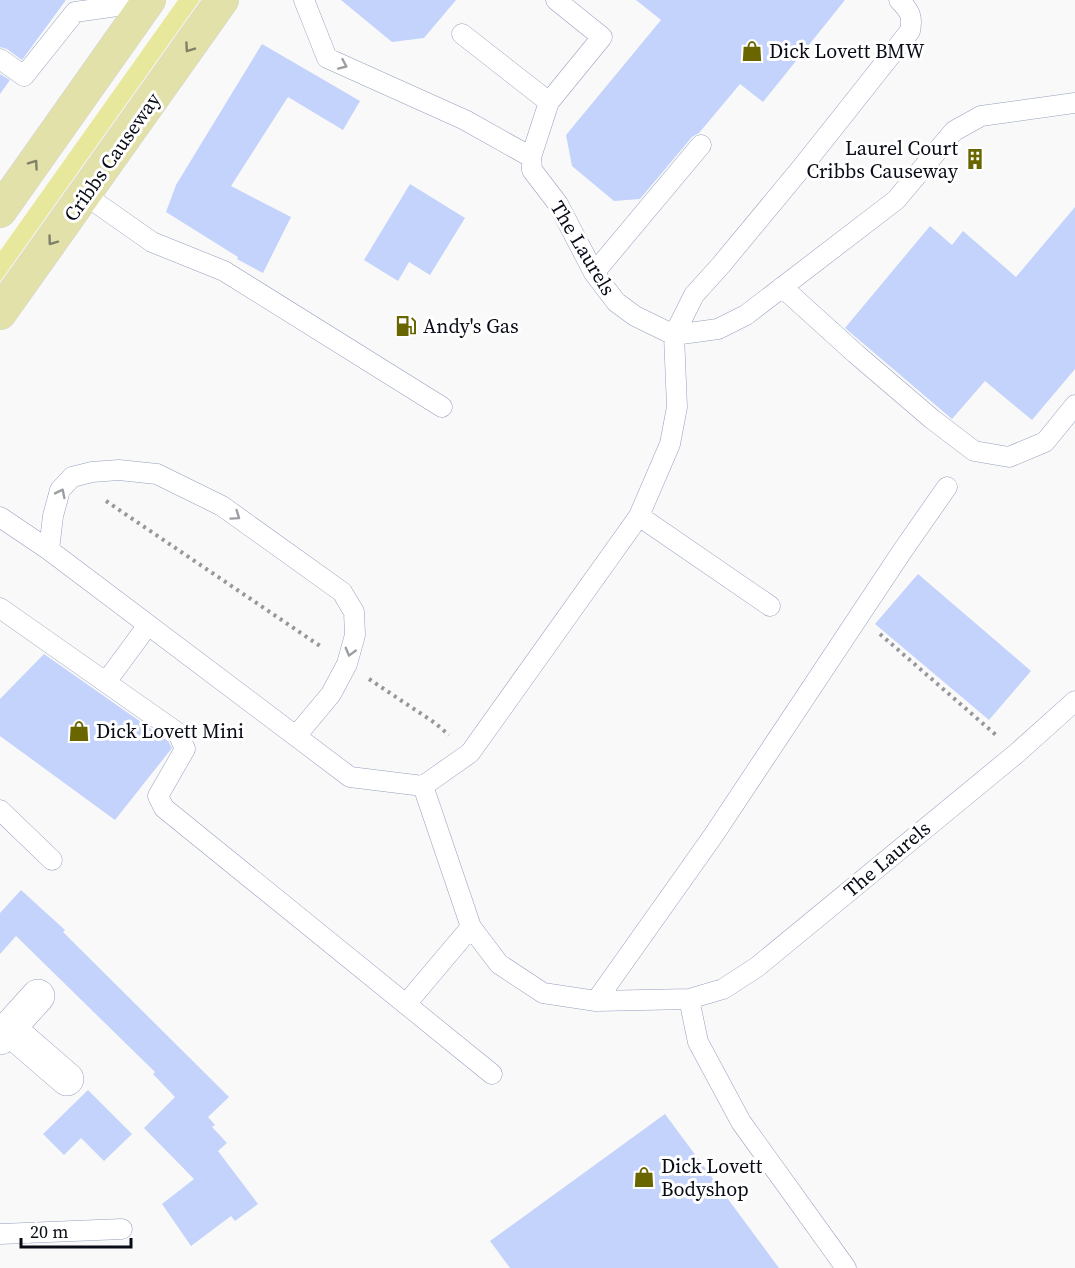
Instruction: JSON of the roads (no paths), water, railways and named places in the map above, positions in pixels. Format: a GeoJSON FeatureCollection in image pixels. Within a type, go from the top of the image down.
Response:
{"type":"FeatureCollection","features":[{"type":"Feature","properties":{"kind":"main road","name":"Cribbs Causeway"},"geometry":{"type":"LineString","coordinates":[[0,313],[222,0]]}},
{"type":"Feature","properties":{"kind":"main road"},"geometry":{"type":"LineString","coordinates":[[0,212],[146,3]]}},
{"type":"Feature","properties":{"kind":"street"},"geometry":{"type":"LineString","coordinates":[[38,996],[4,1033],[67,1079]]}},
{"type":"Feature","properties":{"kind":"lane"},"geometry":{"type":"LineString","coordinates":[[304,0],[327,58],[465,120],[531,157],[549,102],[602,37],[556,0]]}},
{"type":"Feature","properties":{"kind":"lane"},"geometry":{"type":"LineString","coordinates":[[0,517],[49,550],[350,777],[423,786],[470,753],[639,516],[670,444],[677,407],[674,335],[694,295],[803,166],[910,31],[913,19],[909,10],[899,0]]}},
{"type":"Feature","properties":{"kind":"lane"},"geometry":{"type":"LineString","coordinates":[[0,59],[24,76],[75,12],[146,3]]}},
{"type":"Feature","properties":{"kind":"lane"},"geometry":{"type":"LineString","coordinates":[[462,34],[549,102]]}},
{"type":"Feature","properties":{"kind":"lane"},"geometry":{"type":"LineString","coordinates":[[674,335],[718,328],[746,315],[896,200],[954,131],[981,117],[1075,103]]}},
{"type":"Feature","properties":{"kind":"lane"},"geometry":{"type":"LineString","coordinates":[[594,273],[701,145]]}},
{"type":"Feature","properties":{"kind":"lane","name":"The Laurels"},"geometry":{"type":"LineString","coordinates":[[531,157],[532,170],[558,204],[594,273],[616,302],[635,316],[674,335]]}},
{"type":"Feature","properties":{"kind":"lane"},"geometry":{"type":"LineString","coordinates":[[85,195],[152,242],[224,271],[442,407]]}},
{"type":"Feature","properties":{"kind":"lane"},"geometry":{"type":"LineString","coordinates":[[782,287],[856,354],[974,451],[1009,457],[1045,442],[1075,405]]}},
{"type":"Feature","properties":{"kind":"lane"},"geometry":{"type":"LineString","coordinates":[[49,550],[53,516],[60,490],[72,477],[92,472],[119,470],[157,474],[222,506],[342,592],[354,612],[355,635],[347,664],[331,694],[296,736]]}},
{"type":"Feature","properties":{"kind":"lane"},"geometry":{"type":"LineString","coordinates":[[596,1001],[713,836],[947,487]]}},
{"type":"Feature","properties":{"kind":"lane"},"geometry":{"type":"LineString","coordinates":[[639,516],[770,606]]}},
{"type":"Feature","properties":{"kind":"lane"},"geometry":{"type":"LineString","coordinates":[[0,608],[178,733],[185,749],[159,796],[164,808],[492,1074]]}},
{"type":"Feature","properties":{"kind":"lane"},"geometry":{"type":"LineString","coordinates":[[106,682],[148,625]]}},
{"type":"Feature","properties":{"kind":"lane","name":"The Laurels"},"geometry":{"type":"LineString","coordinates":[[423,786],[471,927],[499,964],[543,993],[596,1001],[688,999],[723,988],[757,967],[1017,753],[1075,701]]}},
{"type":"Feature","properties":{"kind":"lane"},"geometry":{"type":"LineString","coordinates":[[4,822],[52,860]]}},
{"type":"Feature","properties":{"kind":"lane"},"geometry":{"type":"LineString","coordinates":[[406,1004],[471,927]]}},
{"type":"Feature","properties":{"kind":"lane"},"geometry":{"type":"LineString","coordinates":[[688,999],[698,1042],[741,1122],[846,1268]]}},
{"type":"Feature","properties":{"kind":"lane"},"geometry":{"type":"LineString","coordinates":[[0,1234],[122,1229]]}},
{"type":"Feature","properties":{"kind":"place","name":"Dick Lovett BMW"},"geometry":{"type":"Point","coordinates":[752,51]}},
{"type":"Feature","properties":{"kind":"place","name":"Laurel Court Cribbs Causeway"},"geometry":{"type":"Point","coordinates":[975,159]}},
{"type":"Feature","properties":{"kind":"place","name":"Andy's Gas"},"geometry":{"type":"Point","coordinates":[406,326]}},
{"type":"Feature","properties":{"kind":"place","name":"Dick Lovett Mini"},"geometry":{"type":"Point","coordinates":[79,731]}},
{"type":"Feature","properties":{"kind":"place","name":"Dick Lovett Bodyshop"},"geometry":{"type":"Point","coordinates":[644,1177]}}]}
